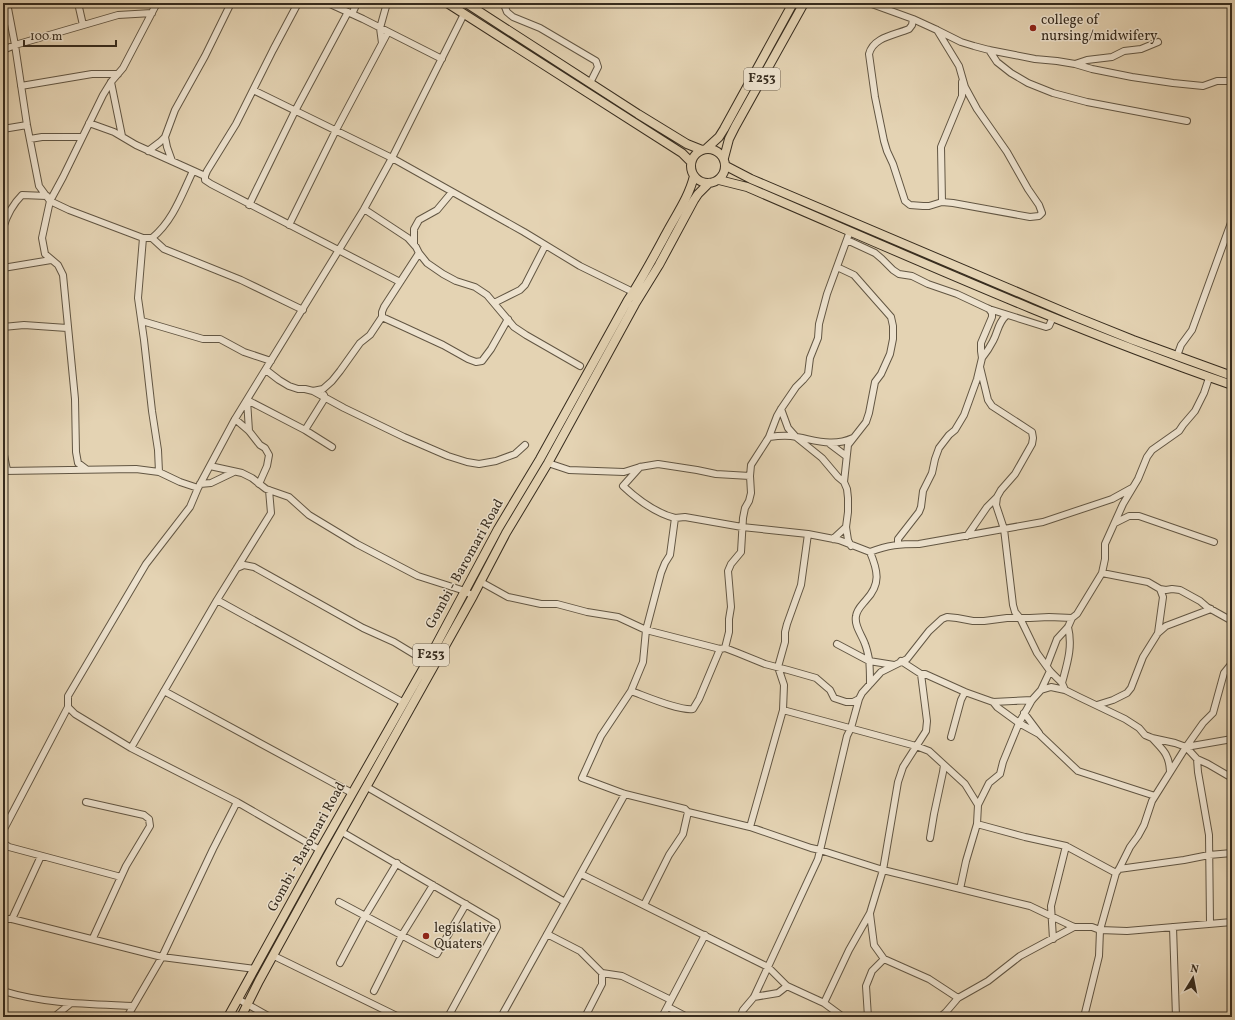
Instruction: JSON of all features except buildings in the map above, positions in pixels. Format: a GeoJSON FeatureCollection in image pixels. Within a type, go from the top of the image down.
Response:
{"type":"FeatureCollection","features":[{"type":"Feature","properties":{"kind":"main road"},"geometry":{"type":"LineString","coordinates":[[447,3],[682,153],[691,162],[694,176],[703,183],[709,184]]}},
{"type":"Feature","properties":{"kind":"main road"},"geometry":{"type":"LineString","coordinates":[[466,3],[687,144],[718,151],[724,158],[726,166],[725,171],[719,180],[747,187],[1094,335],[1232,385]]}},
{"type":"Feature","properties":{"kind":"main road","name":"F253"},"geometry":{"type":"LineString","coordinates":[[691,162],[697,153],[719,137],[793,3]]}},
{"type":"Feature","properties":{"kind":"main road","name":"F253"},"geometry":{"type":"LineString","coordinates":[[724,158],[735,126],[804,3]]}},
{"type":"Feature","properties":{"kind":"main road"},"geometry":{"type":"LineString","coordinates":[[726,166],[751,179],[1039,302],[1097,326],[1232,376]]}},
{"type":"Feature","properties":{"kind":"main road","name":"F253"},"geometry":{"type":"LineString","coordinates":[[633,292],[691,188],[694,176]]}},
{"type":"Feature","properties":{"kind":"main road","name":"F253"},"geometry":{"type":"LineString","coordinates":[[709,184],[719,180]]}},
{"type":"Feature","properties":{"kind":"main road","name":"Gombi - Baromari Road"},"geometry":{"type":"LineString","coordinates":[[241,1017],[259,981],[474,596],[506,533],[548,463],[694,200],[709,184]]}},
{"type":"Feature","properties":{"kind":"main road","name":"Gombi - Baromari Road"},"geometry":{"type":"LineString","coordinates":[[228,1017],[320,850],[334,828],[352,793],[404,703],[498,529],[540,459],[633,292]]}},
{"type":"Feature","properties":{"kind":"main road"},"geometry":{"type":"LineString","coordinates":[[297,892],[306,898]]}},
{"type":"Feature","properties":{"kind":"street"},"geometry":{"type":"LineString","coordinates":[[7,3],[16,45],[26,125],[39,186],[48,199]]}},
{"type":"Feature","properties":{"kind":"street"},"geometry":{"type":"LineString","coordinates":[[78,3],[83,26]]}},
{"type":"Feature","properties":{"kind":"street"},"geometry":{"type":"LineString","coordinates":[[86,469],[78,463],[76,452],[74,399],[63,275],[58,265],[45,254],[42,238],[48,199],[64,177],[89,123],[111,82],[123,68],[157,3]]}},
{"type":"Feature","properties":{"kind":"street"},"geometry":{"type":"LineString","coordinates":[[148,151],[165,137],[175,110],[205,56],[231,3]]}},
{"type":"Feature","properties":{"kind":"street"},"geometry":{"type":"LineString","coordinates":[[298,3],[236,124],[205,176],[205,180],[400,282]]}},
{"type":"Feature","properties":{"kind":"street"},"geometry":{"type":"LineString","coordinates":[[328,3],[442,59]]}},
{"type":"Feature","properties":{"kind":"street"},"geometry":{"type":"LineString","coordinates":[[249,204],[296,111],[357,3]]}},
{"type":"Feature","properties":{"kind":"street"},"geometry":{"type":"LineString","coordinates":[[382,43],[380,28],[387,3]]}},
{"type":"Feature","properties":{"kind":"street"},"geometry":{"type":"LineString","coordinates":[[506,3],[505,7],[507,12],[513,17],[540,28],[596,61],[598,67],[590,83]]}},
{"type":"Feature","properties":{"kind":"street"},"geometry":{"type":"LineString","coordinates":[[869,3],[913,19],[961,42],[989,50],[1035,59],[1075,64],[1092,70],[1132,77],[1197,86],[1203,86],[1217,81],[1231,80]]}},
{"type":"Feature","properties":{"kind":"street"},"geometry":{"type":"LineString","coordinates":[[3,50],[118,15],[152,13]]}},
{"type":"Feature","properties":{"kind":"street"},"geometry":{"type":"LineString","coordinates":[[3,832],[68,707],[68,696],[146,564],[190,507],[199,486],[246,400],[340,251],[392,158],[464,14]]}},
{"type":"Feature","properties":{"kind":"street"},"geometry":{"type":"LineString","coordinates":[[913,19],[912,25],[909,29],[876,42],[870,48],[869,54],[875,97],[887,151],[893,164],[905,202],[910,205],[923,206],[929,206],[942,202],[953,203],[1030,217],[1039,216],[1042,213],[1039,205],[1007,152],[977,109],[965,87],[959,66],[937,30]]}},
{"type":"Feature","properties":{"kind":"street"},"geometry":{"type":"LineString","coordinates":[[289,225],[336,130],[388,32]]}},
{"type":"Feature","properties":{"kind":"street"},"geometry":{"type":"LineString","coordinates":[[1075,64],[1087,60],[1112,57],[1124,51],[1141,49],[1158,42]]}},
{"type":"Feature","properties":{"kind":"street"},"geometry":{"type":"LineString","coordinates":[[989,50],[997,62],[1011,73],[1028,83],[1053,93],[1087,102],[1187,121]]}},
{"type":"Feature","properties":{"kind":"street"},"geometry":{"type":"LineString","coordinates":[[21,86],[92,74],[118,74]]}},
{"type":"Feature","properties":{"kind":"street"},"geometry":{"type":"LineString","coordinates":[[942,202],[941,147],[962,96],[962,77]]}},
{"type":"Feature","properties":{"kind":"street"},"geometry":{"type":"LineString","coordinates":[[111,82],[122,136]]}},
{"type":"Feature","properties":{"kind":"street"},"geometry":{"type":"LineString","coordinates":[[253,90],[392,158],[524,232],[580,266],[633,292]]}},
{"type":"Feature","properties":{"kind":"street"},"geometry":{"type":"LineString","coordinates":[[89,123],[122,136],[148,151],[205,176]]}},
{"type":"Feature","properties":{"kind":"street"},"geometry":{"type":"LineString","coordinates":[[3,129],[26,125]]}},
{"type":"Feature","properties":{"kind":"street"},"geometry":{"type":"LineString","coordinates":[[30,139],[42,137],[82,137]]}},
{"type":"Feature","properties":{"kind":"street"},"geometry":{"type":"LineString","coordinates":[[165,137],[172,161]]}},
{"type":"Feature","properties":{"kind":"street"},"geometry":{"type":"LineString","coordinates":[[3,228],[7,214],[22,195],[48,199],[69,210],[143,238],[152,238],[159,233],[176,209],[193,171]]}},
{"type":"Feature","properties":{"kind":"street"},"geometry":{"type":"LineString","coordinates":[[414,244],[414,228],[419,220],[436,210],[452,192]]}},
{"type":"Feature","properties":{"kind":"street"},"geometry":{"type":"LineString","coordinates":[[364,209],[408,238],[427,263],[456,281],[475,287],[487,295],[514,327],[580,366]]}},
{"type":"Feature","properties":{"kind":"street"},"geometry":{"type":"LineString","coordinates":[[1177,356],[1181,345],[1192,330],[1232,220]]}},
{"type":"Feature","properties":{"kind":"street"},"geometry":{"type":"LineString","coordinates":[[631,691],[677,707],[688,709],[693,708],[699,699],[729,632],[731,607],[728,571],[731,564],[741,552],[742,527],[745,508],[751,493],[751,465],[769,437],[781,409],[796,387],[808,374],[810,358],[818,338],[819,324],[827,294],[850,231]]}},
{"type":"Feature","properties":{"kind":"street"},"geometry":{"type":"LineString","coordinates":[[143,238],[138,298],[158,450],[159,472]]}},
{"type":"Feature","properties":{"kind":"street"},"geometry":{"type":"LineString","coordinates":[[152,238],[164,249],[241,280],[303,310]]}},
{"type":"Feature","properties":{"kind":"street"},"geometry":{"type":"LineString","coordinates":[[847,240],[875,253],[899,274],[912,276],[989,309],[1046,327],[1049,326],[1053,317]]}},
{"type":"Feature","properties":{"kind":"street"},"geometry":{"type":"LineString","coordinates":[[494,303],[520,290],[525,285],[545,246]]}},
{"type":"Feature","properties":{"kind":"street"},"geometry":{"type":"LineString","coordinates":[[313,391],[323,389],[340,371],[360,343],[370,334],[382,317],[384,306],[419,253]]}},
{"type":"Feature","properties":{"kind":"street"},"geometry":{"type":"LineString","coordinates":[[3,268],[51,260]]}},
{"type":"Feature","properties":{"kind":"street"},"geometry":{"type":"LineString","coordinates":[[837,267],[854,275],[884,309],[894,326],[890,354],[881,374],[875,382],[866,422],[848,445],[844,482],[848,498],[846,527],[848,540],[851,546]]}},
{"type":"Feature","properties":{"kind":"street"},"geometry":{"type":"LineString","coordinates":[[898,544],[898,539],[919,512],[923,491],[932,472],[939,448],[949,435],[956,430],[964,415],[977,379],[982,358],[981,343],[992,317],[992,313],[989,309]]}},
{"type":"Feature","properties":{"kind":"street"},"geometry":{"type":"LineString","coordinates":[[982,358],[994,340],[1002,318],[1007,315]]}},
{"type":"Feature","properties":{"kind":"street"},"geometry":{"type":"LineString","coordinates":[[382,317],[476,362],[482,361],[491,349],[508,319]]}},
{"type":"Feature","properties":{"kind":"street"},"geometry":{"type":"LineString","coordinates":[[142,321],[204,339],[220,339],[244,352],[271,361]]}},
{"type":"Feature","properties":{"kind":"street"},"geometry":{"type":"LineString","coordinates":[[3,327],[24,325],[67,328]]}},
{"type":"Feature","properties":{"kind":"street"},"geometry":{"type":"LineString","coordinates":[[967,536],[987,507],[1015,474],[1032,444],[1033,438],[1032,432],[992,406],[988,400],[980,366]]}},
{"type":"Feature","properties":{"kind":"street"},"geometry":{"type":"LineString","coordinates":[[266,370],[289,386],[313,391],[404,437],[466,462],[479,464],[496,461],[515,454],[525,445]]}},
{"type":"Feature","properties":{"kind":"street"},"geometry":{"type":"LineString","coordinates":[[960,889],[966,861],[977,824],[978,805],[990,783],[1000,774],[1003,762],[1019,723],[1032,700],[1041,690],[1057,639],[1068,627],[1072,618],[1077,614],[1102,573],[1105,559],[1105,544],[1147,458],[1152,450],[1179,431],[1195,411],[1210,378]]}},
{"type":"Feature","properties":{"kind":"street"},"geometry":{"type":"LineString","coordinates":[[305,430],[325,398],[323,389]]}},
{"type":"Feature","properties":{"kind":"street"},"geometry":{"type":"LineString","coordinates":[[246,400],[305,430],[332,447]]}},
{"type":"Feature","properties":{"kind":"street"},"geometry":{"type":"LineString","coordinates":[[246,400],[249,431]]}},
{"type":"Feature","properties":{"kind":"street"},"geometry":{"type":"LineString","coordinates":[[781,409],[788,428],[796,437],[822,458],[844,482]]}},
{"type":"Feature","properties":{"kind":"street"},"geometry":{"type":"LineString","coordinates":[[235,419],[249,431],[260,445],[265,448],[269,455],[267,466],[259,484]]}},
{"type":"Feature","properties":{"kind":"street"},"geometry":{"type":"LineString","coordinates":[[769,437],[796,437],[830,444],[843,442],[853,438]]}},
{"type":"Feature","properties":{"kind":"street"},"geometry":{"type":"LineString","coordinates":[[830,444],[846,456]]}},
{"type":"Feature","properties":{"kind":"street"},"geometry":{"type":"LineString","coordinates":[[3,450],[5,470],[136,469],[159,472],[180,482],[199,486],[211,483],[235,472]]}},
{"type":"Feature","properties":{"kind":"street"},"geometry":{"type":"LineString","coordinates":[[548,463],[569,470],[624,472],[640,467],[658,464],[716,474],[750,476]]}},
{"type":"Feature","properties":{"kind":"street"},"geometry":{"type":"LineString","coordinates":[[210,466],[242,473],[252,478],[268,490],[289,498],[309,515],[357,544],[418,576],[465,591],[474,596]]}},
{"type":"Feature","properties":{"kind":"street"},"geometry":{"type":"LineString","coordinates":[[640,467],[623,486],[636,498],[666,516],[676,518],[684,517],[742,527],[808,534],[833,539],[870,552],[883,547],[898,544],[918,544],[1043,522],[1112,499],[1132,488]]}},
{"type":"Feature","properties":{"kind":"street"},"geometry":{"type":"LineString","coordinates":[[131,748],[217,600],[271,513],[268,490]]}},
{"type":"Feature","properties":{"kind":"street"},"geometry":{"type":"LineString","coordinates":[[997,497],[996,505],[1004,529],[1015,612],[1020,618],[1037,653],[1066,690]]}},
{"type":"Feature","properties":{"kind":"street"},"geometry":{"type":"LineString","coordinates":[[1112,499],[1126,499]]}},
{"type":"Feature","properties":{"kind":"street"},"geometry":{"type":"LineString","coordinates":[[1115,523],[1129,516],[1139,516],[1214,542]]}},
{"type":"Feature","properties":{"kind":"street"},"geometry":{"type":"LineString","coordinates":[[676,518],[670,555],[661,573],[646,630],[643,662],[631,691],[601,736],[582,778],[625,794],[685,809],[688,812],[750,827],[811,848],[883,870],[1030,906],[1074,927],[1092,927],[1100,930],[1127,931],[1232,922]]}},
{"type":"Feature","properties":{"kind":"street"},"geometry":{"type":"LineString","coordinates":[[833,539],[846,527]]}},
{"type":"Feature","properties":{"kind":"street"},"geometry":{"type":"LineString","coordinates":[[750,827],[783,710],[784,685],[778,667],[785,642],[787,624],[801,585],[808,534]]}},
{"type":"Feature","properties":{"kind":"street"},"geometry":{"type":"LineString","coordinates":[[870,552],[876,566],[876,587],[860,607],[856,615],[855,622],[865,644],[869,661],[870,684]]}},
{"type":"Feature","properties":{"kind":"street"},"geometry":{"type":"LineString","coordinates":[[237,568],[244,566],[254,567],[363,628],[394,642],[426,662]]}},
{"type":"Feature","properties":{"kind":"street"},"geometry":{"type":"LineString","coordinates":[[1102,573],[1148,582],[1160,589],[1180,590],[1232,621]]}},
{"type":"Feature","properties":{"kind":"street"},"geometry":{"type":"LineString","coordinates":[[481,582],[508,597],[541,604],[557,604],[587,612],[618,617],[646,630],[722,648],[765,664],[816,678],[830,690],[834,698],[838,700],[853,702],[859,699]]}},
{"type":"Feature","properties":{"kind":"street"},"geometry":{"type":"LineString","coordinates":[[1158,632],[1163,597],[1160,589]]}},
{"type":"Feature","properties":{"kind":"street"},"geometry":{"type":"LineString","coordinates":[[217,600],[404,703]]}},
{"type":"Feature","properties":{"kind":"street"},"geometry":{"type":"LineString","coordinates":[[1097,705],[1113,700],[1127,693],[1131,688],[1143,657],[1158,632],[1166,626],[1211,609]]}},
{"type":"Feature","properties":{"kind":"street"},"geometry":{"type":"LineString","coordinates":[[740,1017],[743,1010],[754,997],[818,859],[847,736],[851,728],[859,699],[870,684],[881,672],[907,659],[929,631],[942,619],[952,618],[984,621],[1007,618],[1072,618]]}},
{"type":"Feature","properties":{"kind":"street"},"geometry":{"type":"LineString","coordinates":[[1062,683],[1070,645],[1068,627]]}},
{"type":"Feature","properties":{"kind":"street"},"geometry":{"type":"LineString","coordinates":[[837,644],[869,661],[894,665]]}},
{"type":"Feature","properties":{"kind":"street"},"geometry":{"type":"LineString","coordinates":[[901,661],[921,674],[925,674],[965,692],[993,702],[1032,700]]}},
{"type":"Feature","properties":{"kind":"street"},"geometry":{"type":"LineString","coordinates":[[1084,1017],[1099,956],[1100,930],[1117,871],[1144,825],[1152,801],[1170,771],[1203,723],[1212,713],[1224,673],[1232,663]]}},
{"type":"Feature","properties":{"kind":"street"},"geometry":{"type":"LineString","coordinates":[[824,1003],[848,950],[870,913],[883,870],[898,782],[903,767],[926,731],[927,721],[921,674]]}},
{"type":"Feature","properties":{"kind":"street"},"geometry":{"type":"LineString","coordinates":[[1041,690],[1051,687],[1066,690],[1125,719],[1139,728],[1145,735],[1186,747],[1197,759],[1232,778]]}},
{"type":"Feature","properties":{"kind":"street"},"geometry":{"type":"LineString","coordinates":[[164,691],[352,793]]}},
{"type":"Feature","properties":{"kind":"street"},"geometry":{"type":"LineString","coordinates":[[951,736],[961,700],[965,692]]}},
{"type":"Feature","properties":{"kind":"street"},"geometry":{"type":"LineString","coordinates":[[993,702],[997,708],[1039,734]]}},
{"type":"Feature","properties":{"kind":"street"},"geometry":{"type":"LineString","coordinates":[[68,707],[75,714],[131,748],[237,802],[320,850]]}},
{"type":"Feature","properties":{"kind":"street"},"geometry":{"type":"LineString","coordinates":[[783,710],[916,746],[929,751],[966,784],[978,805]]}},
{"type":"Feature","properties":{"kind":"street"},"geometry":{"type":"LineString","coordinates":[[1024,713],[1039,734],[1078,771],[1155,796]]}},
{"type":"Feature","properties":{"kind":"street"},"geometry":{"type":"LineString","coordinates":[[1152,738],[1164,751],[1168,758],[1170,771]]}},
{"type":"Feature","properties":{"kind":"street"},"geometry":{"type":"LineString","coordinates":[[1186,747],[1232,739]]}},
{"type":"Feature","properties":{"kind":"street"},"geometry":{"type":"LineString","coordinates":[[1197,759],[1209,835],[1210,923]]}},
{"type":"Feature","properties":{"kind":"street"},"geometry":{"type":"LineString","coordinates":[[930,838],[944,772],[944,765]]}},
{"type":"Feature","properties":{"kind":"street"},"geometry":{"type":"LineString","coordinates":[[367,787],[565,902]]}},
{"type":"Feature","properties":{"kind":"street"},"geometry":{"type":"LineString","coordinates":[[501,1017],[625,794]]}},
{"type":"Feature","properties":{"kind":"street"},"geometry":{"type":"LineString","coordinates":[[86,802],[144,815],[149,820],[150,826],[126,866],[92,938]]}},
{"type":"Feature","properties":{"kind":"street"},"geometry":{"type":"LineString","coordinates":[[127,1017],[132,1006],[162,957],[237,802]]}},
{"type":"Feature","properties":{"kind":"street"},"geometry":{"type":"LineString","coordinates":[[644,905],[669,855],[683,834],[688,812]]}},
{"type":"Feature","properties":{"kind":"street"},"geometry":{"type":"LineString","coordinates":[[977,824],[1066,846],[1117,871],[1209,855],[1232,854]]}},
{"type":"Feature","properties":{"kind":"street"},"geometry":{"type":"LineString","coordinates":[[342,832],[496,922],[497,927],[448,1017]]}},
{"type":"Feature","properties":{"kind":"street"},"geometry":{"type":"LineString","coordinates":[[3,843],[9,848],[121,877]]}},
{"type":"Feature","properties":{"kind":"street"},"geometry":{"type":"LineString","coordinates":[[1053,939],[1051,906],[1066,846]]}},
{"type":"Feature","properties":{"kind":"street"},"geometry":{"type":"LineString","coordinates":[[12,919],[41,856]]}},
{"type":"Feature","properties":{"kind":"street"},"geometry":{"type":"LineString","coordinates":[[340,963],[365,916],[396,864]]}},
{"type":"Feature","properties":{"kind":"street"},"geometry":{"type":"LineString","coordinates":[[581,874],[768,967],[787,986],[824,1003],[843,1017]]}},
{"type":"Feature","properties":{"kind":"street"},"geometry":{"type":"LineString","coordinates":[[374,991],[402,935],[433,885]]}},
{"type":"Feature","properties":{"kind":"street"},"geometry":{"type":"LineString","coordinates":[[339,902],[437,954],[466,904]]}},
{"type":"Feature","properties":{"kind":"street"},"geometry":{"type":"LineString","coordinates":[[870,913],[874,945],[884,959],[929,979],[958,998]]}},
{"type":"Feature","properties":{"kind":"street"},"geometry":{"type":"LineString","coordinates":[[3,919],[12,919],[92,938],[162,957],[255,969]]}},
{"type":"Feature","properties":{"kind":"street"},"geometry":{"type":"LineString","coordinates":[[940,1017],[958,998],[988,981],[1020,956],[1074,927]]}},
{"type":"Feature","properties":{"kind":"street"},"geometry":{"type":"LineString","coordinates":[[1173,928],[1176,1017]]}},
{"type":"Feature","properties":{"kind":"street"},"geometry":{"type":"LineString","coordinates":[[547,934],[580,952],[602,973],[622,976],[671,1000]]}},
{"type":"Feature","properties":{"kind":"street"},"geometry":{"type":"LineString","coordinates":[[662,1017],[706,935]]}},
{"type":"Feature","properties":{"kind":"street"},"geometry":{"type":"LineString","coordinates":[[274,956],[399,1017]]}},
{"type":"Feature","properties":{"kind":"street"},"geometry":{"type":"LineString","coordinates":[[868,1017],[866,986],[872,971],[884,959]]}},
{"type":"Feature","properties":{"kind":"street"},"geometry":{"type":"LineString","coordinates":[[585,1017],[602,984],[602,973]]}},
{"type":"Feature","properties":{"kind":"street"},"geometry":{"type":"LineString","coordinates":[[754,997],[778,993],[787,986]]}},
{"type":"Feature","properties":{"kind":"street"},"geometry":{"type":"LineString","coordinates":[[3,991],[70,1004],[132,1006]]}},
{"type":"Feature","properties":{"kind":"street"},"geometry":{"type":"LineString","coordinates":[[238,999],[270,1017]]}},
{"type":"Feature","properties":{"kind":"street"},"geometry":{"type":"LineString","coordinates":[[54,1017],[70,1004]]}},
{"type":"Feature","properties":{"kind":"street"},"geometry":{"type":"LineString","coordinates":[[668,1007],[687,1017]]}},
{"type":"Feature","properties":{"kind":"place","name":"college of nursing/midwifery"},"geometry":{"type":"Point","coordinates":[1033,28]}},
{"type":"Feature","properties":{"kind":"place","name":"legislative Quaters"},"geometry":{"type":"Point","coordinates":[426,936]}}]}
